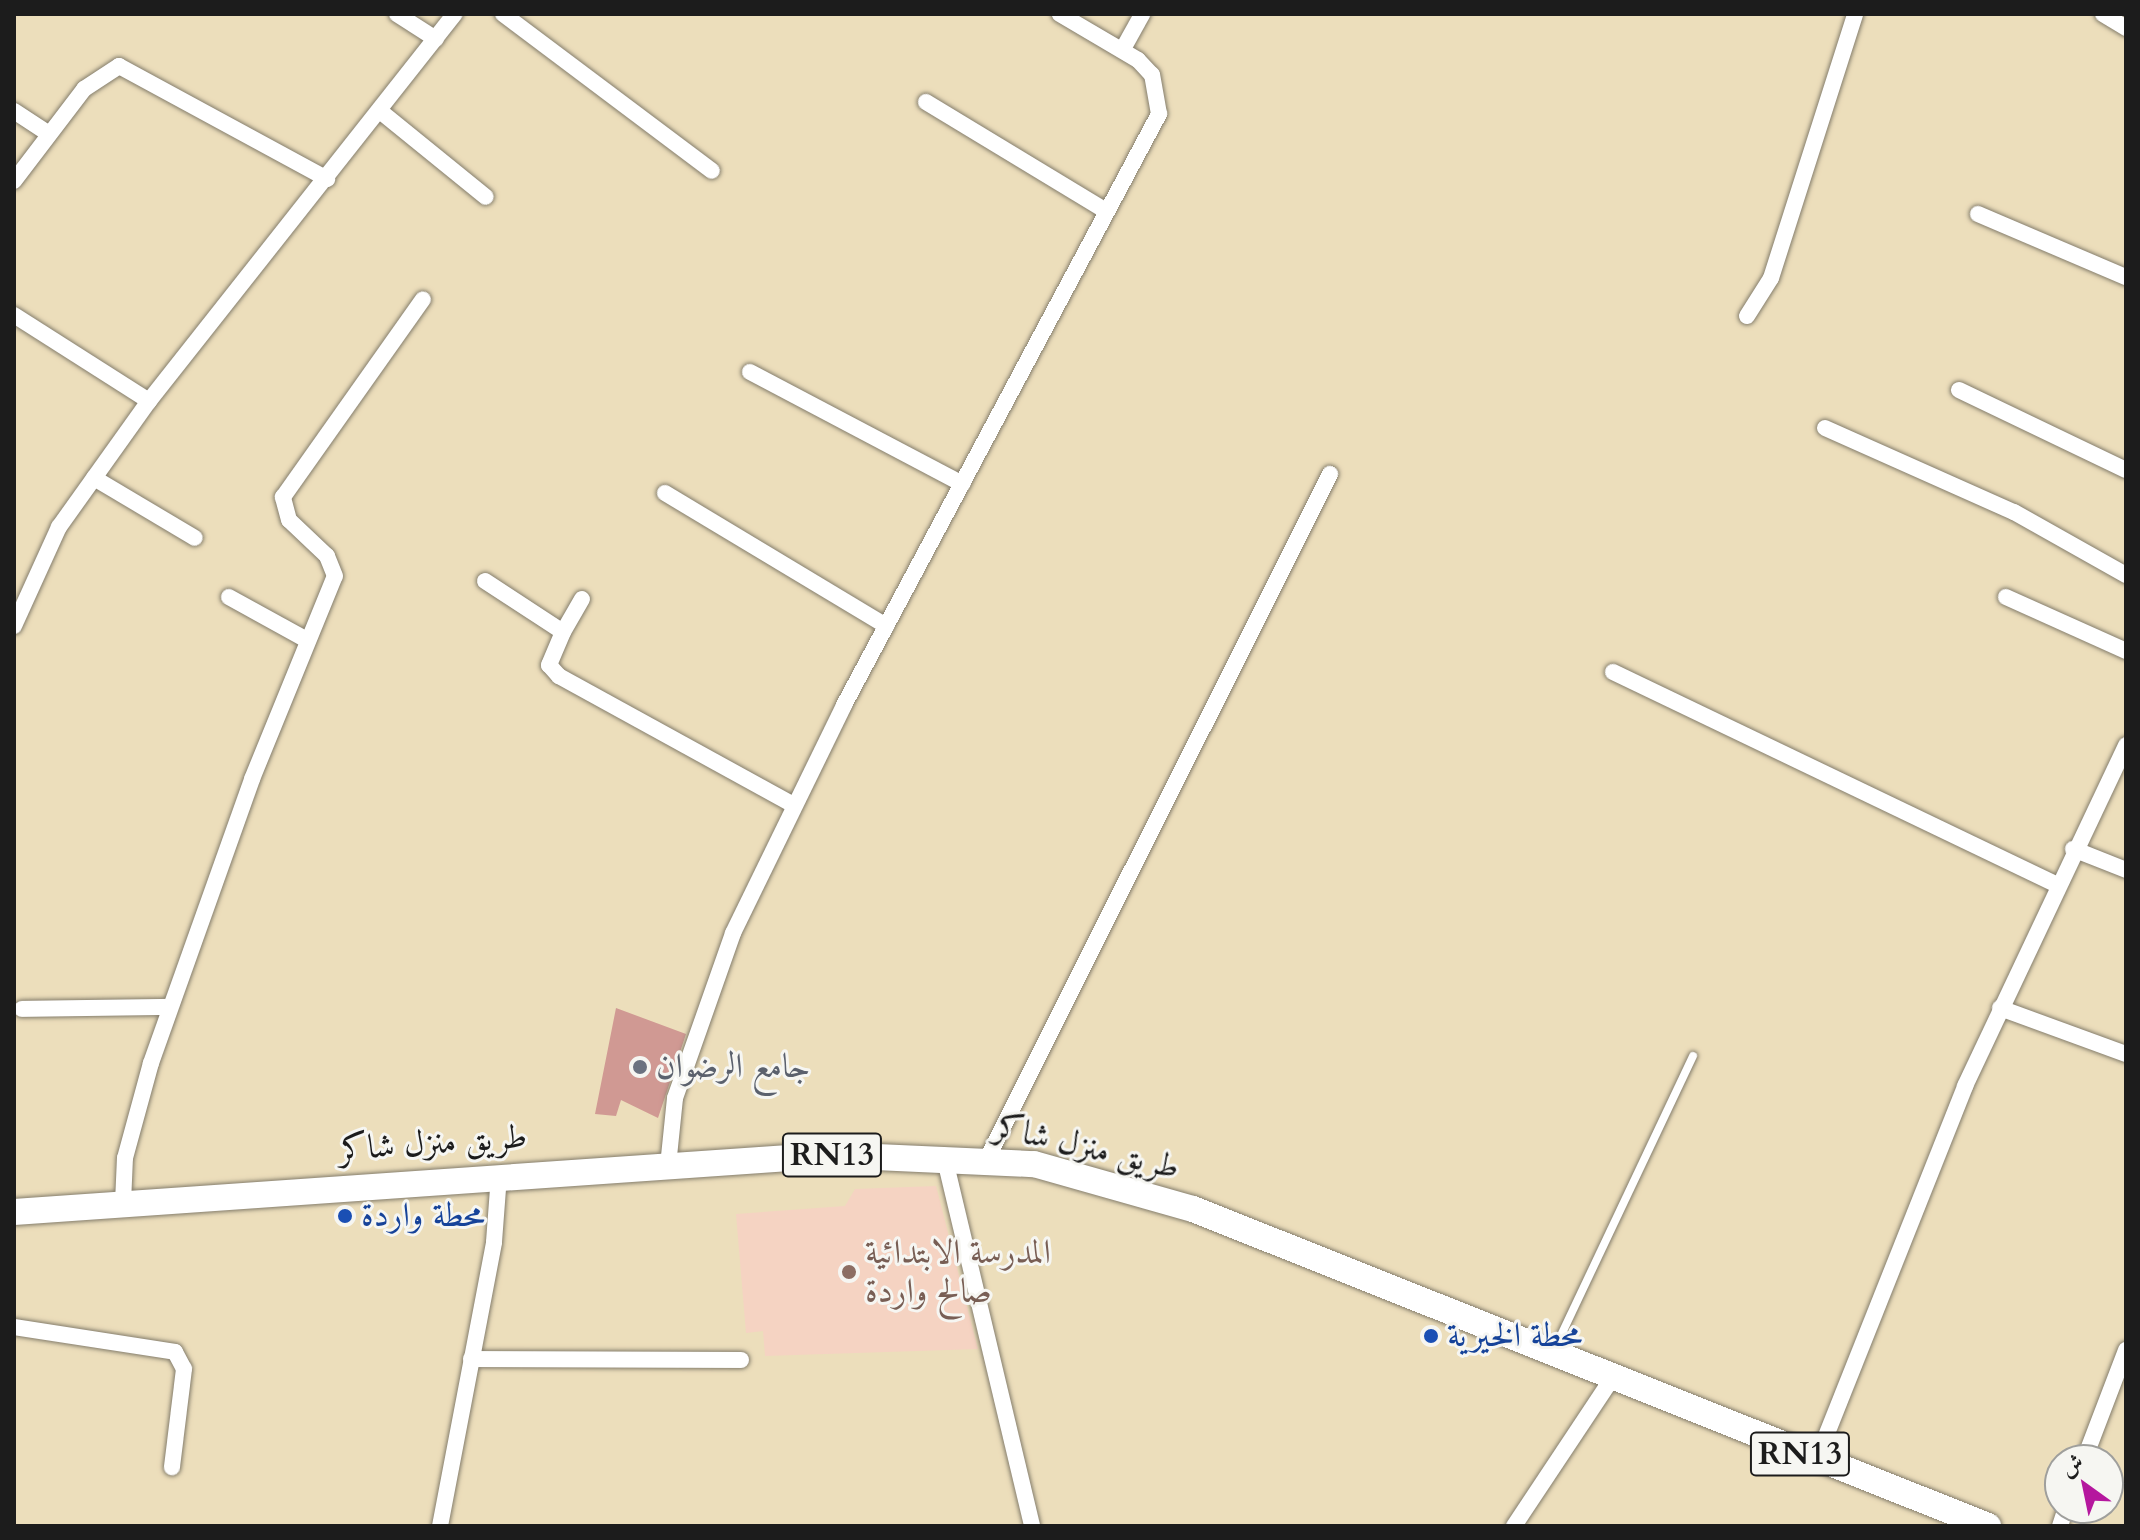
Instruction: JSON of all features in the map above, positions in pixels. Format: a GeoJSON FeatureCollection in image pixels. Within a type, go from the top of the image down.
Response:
{"type":"FeatureCollection","features":[{"type":"Feature","properties":{"kind":"main road","name":"طريق منزل شاكر"},"geometry":{"type":"LineString","coordinates":[[14,1212],[499,1175],[832,1155],[988,1157],[1193,1209],[1553,1352],[1816,1461],[1988,1526]]}},
{"type":"Feature","properties":{"kind":"street"},"geometry":{"type":"LineString","coordinates":[[397,14],[436,39]]}},
{"type":"Feature","properties":{"kind":"street"},"geometry":{"type":"LineString","coordinates":[[15,618],[59,527],[149,401],[455,14]]}},
{"type":"Feature","properties":{"kind":"street"},"geometry":{"type":"LineString","coordinates":[[503,14],[712,171]]}},
{"type":"Feature","properties":{"kind":"street"},"geometry":{"type":"LineString","coordinates":[[668,1166],[675,1098],[733,933],[794,805],[886,626],[1159,114],[1152,75],[1124,47],[1060,14]]}},
{"type":"Feature","properties":{"kind":"street"},"geometry":{"type":"LineString","coordinates":[[1124,47],[1142,14]]}},
{"type":"Feature","properties":{"kind":"street"},"geometry":{"type":"LineString","coordinates":[[1747,316],[1771,278],[1855,14]]}},
{"type":"Feature","properties":{"kind":"street"},"geometry":{"type":"LineString","coordinates":[[2103,14],[2126,28]]}},
{"type":"Feature","properties":{"kind":"street"},"geometry":{"type":"LineString","coordinates":[[14,181],[84,89],[119,66],[327,179]]}},
{"type":"Feature","properties":{"kind":"street"},"geometry":{"type":"LineString","coordinates":[[926,102],[1106,211]]}},
{"type":"Feature","properties":{"kind":"street"},"geometry":{"type":"LineString","coordinates":[[14,111],[49,134]]}},
{"type":"Feature","properties":{"kind":"street"},"geometry":{"type":"LineString","coordinates":[[380,111],[486,197]]}},
{"type":"Feature","properties":{"kind":"street"},"geometry":{"type":"LineString","coordinates":[[1978,214],[2126,277]]}},
{"type":"Feature","properties":{"kind":"street"},"geometry":{"type":"LineString","coordinates":[[123,1203],[135,1115],[170,1007],[307,640],[335,576],[327,556],[289,520],[283,497],[423,299]]}},
{"type":"Feature","properties":{"kind":"street"},"geometry":{"type":"LineString","coordinates":[[14,315],[149,401]]}},
{"type":"Feature","properties":{"kind":"street"},"geometry":{"type":"LineString","coordinates":[[750,372],[962,484]]}},
{"type":"Feature","properties":{"kind":"street"},"geometry":{"type":"LineString","coordinates":[[1959,390],[2126,470]]}},
{"type":"Feature","properties":{"kind":"street"},"geometry":{"type":"LineString","coordinates":[[1825,428],[2014,512],[2126,575]]}},
{"type":"Feature","properties":{"kind":"street"},"geometry":{"type":"LineString","coordinates":[[988,1157],[1330,474]]}},
{"type":"Feature","properties":{"kind":"street"},"geometry":{"type":"LineString","coordinates":[[94,478],[195,538]]}},
{"type":"Feature","properties":{"kind":"street"},"geometry":{"type":"LineString","coordinates":[[665,493],[886,626]]}},
{"type":"Feature","properties":{"kind":"street"},"geometry":{"type":"LineString","coordinates":[[485,581],[563,632]]}},
{"type":"Feature","properties":{"kind":"street"},"geometry":{"type":"LineString","coordinates":[[229,597],[307,640]]}},
{"type":"Feature","properties":{"kind":"street"},"geometry":{"type":"LineString","coordinates":[[2006,597],[2126,651]]}},
{"type":"Feature","properties":{"kind":"street"},"geometry":{"type":"LineString","coordinates":[[582,599],[549,665],[559,676],[794,805]]}},
{"type":"Feature","properties":{"kind":"street"},"geometry":{"type":"LineString","coordinates":[[1613,672],[2055,884]]}},
{"type":"Feature","properties":{"kind":"street"},"geometry":{"type":"LineString","coordinates":[[1816,1461],[2000,1008],[2055,884],[2126,745]]}},
{"type":"Feature","properties":{"kind":"street"},"geometry":{"type":"LineString","coordinates":[[2073,849],[2126,870]]}},
{"type":"Feature","properties":{"kind":"street"},"geometry":{"type":"LineString","coordinates":[[22,1009],[170,1007]]}},
{"type":"Feature","properties":{"kind":"street"},"geometry":{"type":"LineString","coordinates":[[2000,1008],[2126,1054]]}},
{"type":"Feature","properties":{"kind":"street"},"geometry":{"type":"LineString","coordinates":[[944,1156],[1032,1526]]}},
{"type":"Feature","properties":{"kind":"street"},"geometry":{"type":"LineString","coordinates":[[440,1526],[471,1359],[499,1175]]}},
{"type":"Feature","properties":{"kind":"street"},"geometry":{"type":"LineString","coordinates":[[14,1327],[175,1352],[184,1369],[172,1467]]}},
{"type":"Feature","properties":{"kind":"street"},"geometry":{"type":"LineString","coordinates":[[2090,1444],[2126,1350]]}},
{"type":"Feature","properties":{"kind":"street"},"geometry":{"type":"LineString","coordinates":[[471,1359],[741,1360]]}},
{"type":"Feature","properties":{"kind":"street"},"geometry":{"type":"LineString","coordinates":[[1514,1526],[1613,1377]]}},
{"type":"Feature","properties":{"kind":"lane"},"geometry":{"type":"LineString","coordinates":[[1553,1352],[1693,1056]]}},
{"type":"Feature","properties":{"kind":"shaded area","name":"المدرسة الابتدائية صالح واردة"},"geometry":{"type":"Polygon","coordinates":[[[936,1186],[978,1349],[765,1356],[763,1331],[746,1333],[736,1214],[845,1206],[855,1189],[936,1186]]]}},
{"type":"Feature","properties":{"kind":"building"},"geometry":{"type":"Polygon","coordinates":[[[616,1008],[686,1034],[658,1118],[621,1100],[616,1116],[595,1114],[616,1008]]]}},
{"type":"Feature","properties":{"kind":"place","name":"جامع الرضوان"},"geometry":{"type":"Point","coordinates":[640,1067]}},
{"type":"Feature","properties":{"kind":"place","name":"محطة واردة"},"geometry":{"type":"Point","coordinates":[345,1216]}},
{"type":"Feature","properties":{"kind":"place","name":"المدرسة الابتدائية صالح واردة"},"geometry":{"type":"Point","coordinates":[849,1272]}},
{"type":"Feature","properties":{"kind":"place","name":"محطة الخيرية"},"geometry":{"type":"Point","coordinates":[1431,1336]}}]}
